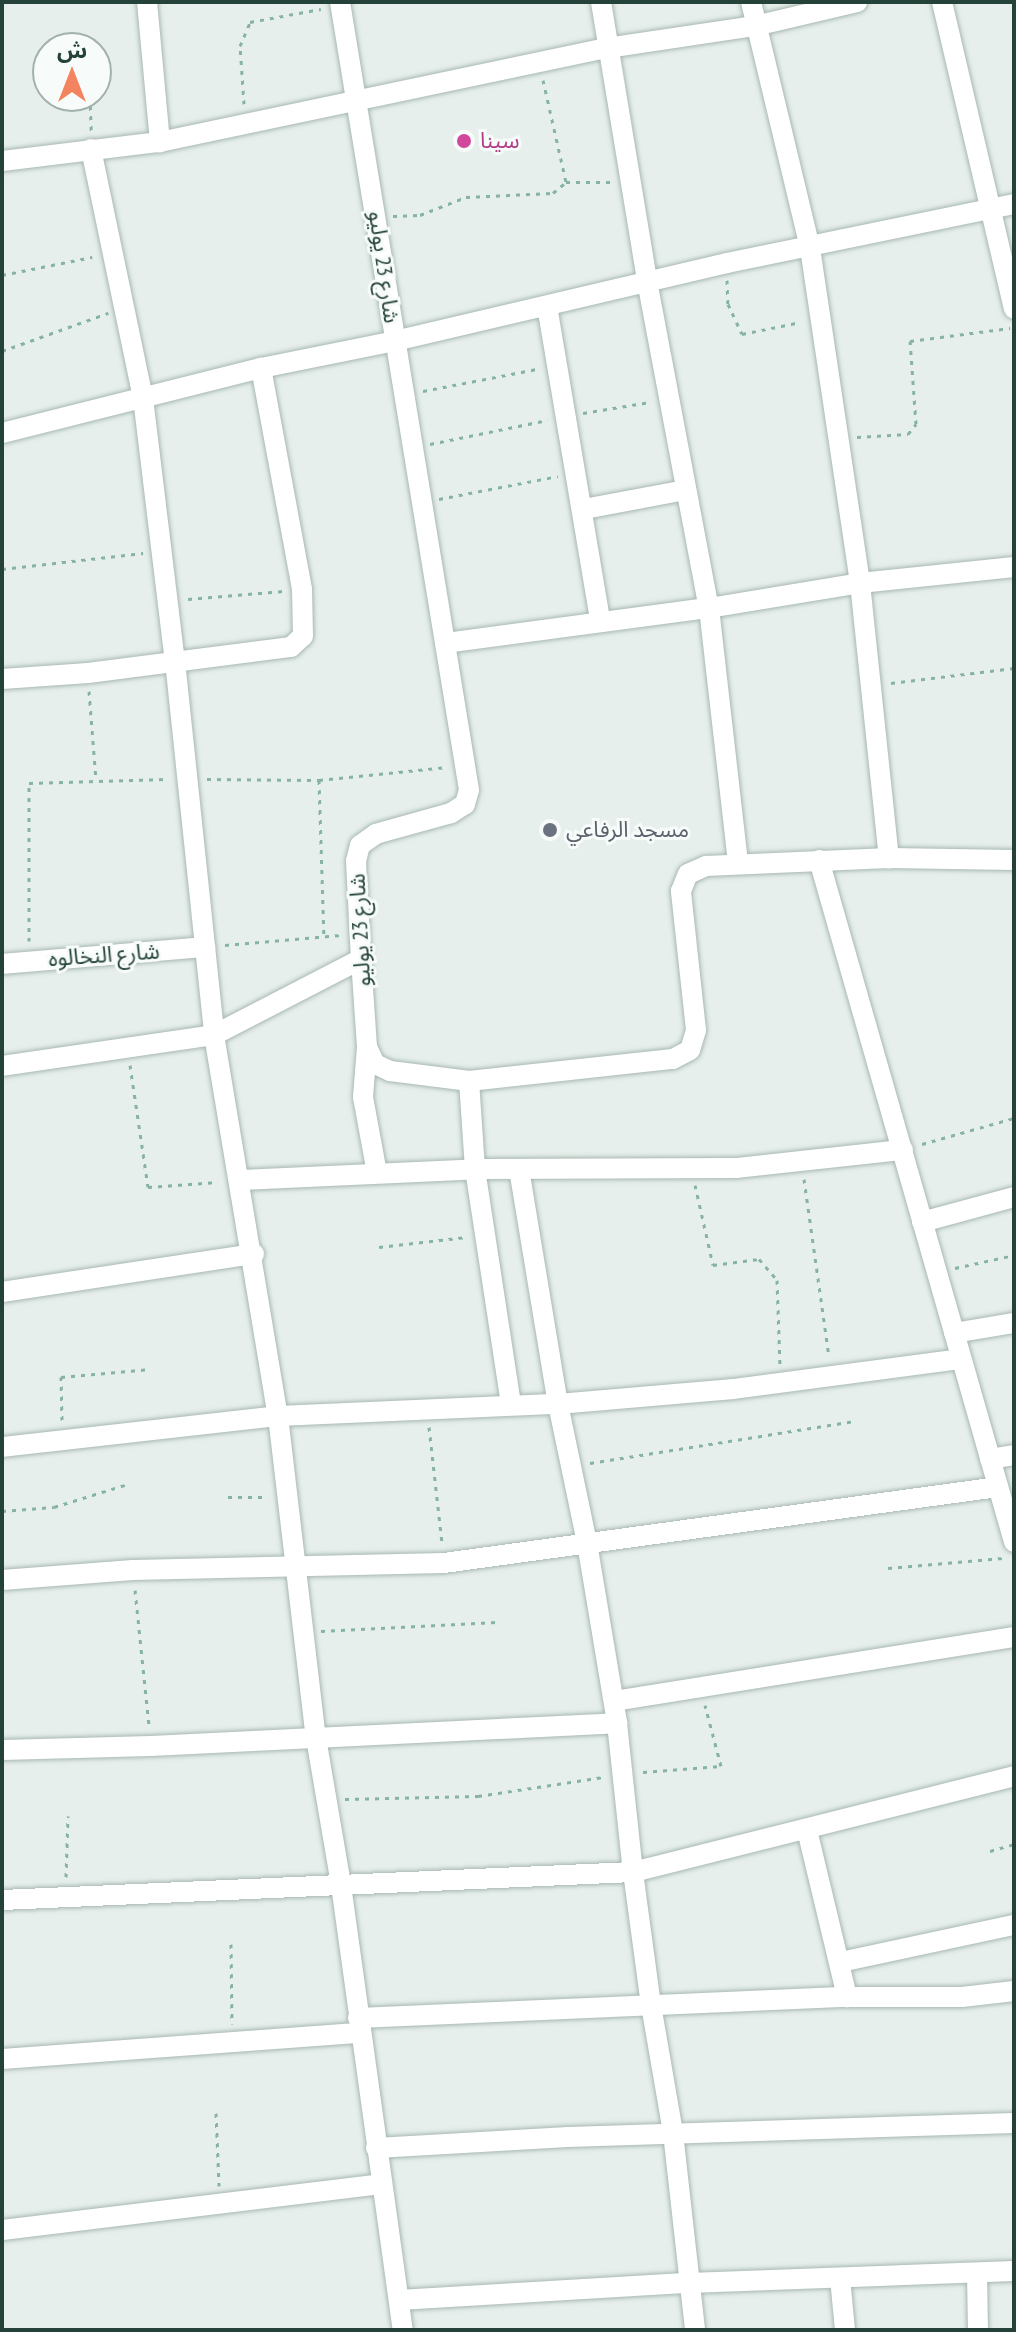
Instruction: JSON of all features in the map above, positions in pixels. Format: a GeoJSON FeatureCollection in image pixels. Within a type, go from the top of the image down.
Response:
{"type":"FeatureCollection","features":[{"type":"Feature","properties":{"kind":"street"},"geometry":{"type":"LineString","coordinates":[[147,2],[160,142]]}},
{"type":"Feature","properties":{"kind":"street"},"geometry":{"type":"LineString","coordinates":[[601,2],[668,399],[709,608],[738,863]]}},
{"type":"Feature","properties":{"kind":"street"},"geometry":{"type":"LineString","coordinates":[[751,2],[810,248],[860,583],[889,858]]}},
{"type":"Feature","properties":{"kind":"street"},"geometry":{"type":"LineString","coordinates":[[2,161],[160,142],[357,98],[607,48],[755,26],[857,2]]}},
{"type":"Feature","properties":{"kind":"street"},"geometry":{"type":"LineString","coordinates":[[942,2],[1014,309]]}},
{"type":"Feature","properties":{"kind":"street","name":"شارع 23 يوليو"},"geometry":{"type":"LineString","coordinates":[[340,4],[378,217],[395,341],[469,790],[465,804],[451,813],[376,834],[360,845],[356,861],[367,1047],[363,1097],[377,1173]]}},
{"type":"Feature","properties":{"kind":"street"},"geometry":{"type":"LineString","coordinates":[[91,149],[143,398],[175,661],[214,1035],[254,1254],[278,1416],[316,1738],[341,1885],[403,2330]]}},
{"type":"Feature","properties":{"kind":"street"},"geometry":{"type":"LineString","coordinates":[[2,433],[261,368],[395,341],[727,263],[1014,204]]}},
{"type":"Feature","properties":{"kind":"street"},"geometry":{"type":"LineString","coordinates":[[547,306],[584,509],[600,621]]}},
{"type":"Feature","properties":{"kind":"street"},"geometry":{"type":"LineString","coordinates":[[2,679],[88,673],[291,647],[303,636],[302,589],[261,368]]}},
{"type":"Feature","properties":{"kind":"street"},"geometry":{"type":"LineString","coordinates":[[584,509],[686,490]]}},
{"type":"Feature","properties":{"kind":"street"},"geometry":{"type":"LineString","coordinates":[[445,643],[709,608],[860,583],[1014,567]]}},
{"type":"Feature","properties":{"kind":"street"},"geometry":{"type":"LineString","coordinates":[[367,1047],[375,1064],[390,1071],[469,1081],[673,1059],[690,1050],[696,1030],[681,891],[688,874],[706,866],[738,863],[889,858],[1013,865]]}},
{"type":"Feature","properties":{"kind":"street"},"geometry":{"type":"LineString","coordinates":[[819,860],[1014,1542]]}},
{"type":"Feature","properties":{"kind":"street","name":"شارع النخالوه"},"geometry":{"type":"LineString","coordinates":[[2,964],[205,947]]}},
{"type":"Feature","properties":{"kind":"street"},"geometry":{"type":"LineString","coordinates":[[2,1066],[214,1035],[361,959]]}},
{"type":"Feature","properties":{"kind":"street"},"geometry":{"type":"LineString","coordinates":[[469,1081],[475,1169],[511,1404]]}},
{"type":"Feature","properties":{"kind":"street"},"geometry":{"type":"LineString","coordinates":[[241,1180],[475,1169],[692,1170],[802,1164],[903,1150]]}},
{"type":"Feature","properties":{"kind":"street"},"geometry":{"type":"LineString","coordinates":[[519,1169],[558,1404],[587,1543],[614,1701],[651,2005],[673,2133],[695,2330]]}},
{"type":"Feature","properties":{"kind":"street"},"geometry":{"type":"LineString","coordinates":[[922,1222],[1014,1197]]}},
{"type":"Feature","properties":{"kind":"street"},"geometry":{"type":"LineString","coordinates":[[2,1292],[254,1254]]}},
{"type":"Feature","properties":{"kind":"street"},"geometry":{"type":"LineString","coordinates":[[954,1333],[1014,1323]]}},
{"type":"Feature","properties":{"kind":"street"},"geometry":{"type":"LineString","coordinates":[[2,1447],[278,1416],[558,1404],[781,1383],[961,1359]]}},
{"type":"Feature","properties":{"kind":"street"},"geometry":{"type":"LineString","coordinates":[[990,1459],[1014,1455]]}},
{"type":"Feature","properties":{"kind":"street"},"geometry":{"type":"LineString","coordinates":[[2,1580],[133,1570],[444,1563],[998,1487]]}},
{"type":"Feature","properties":{"kind":"street"},"geometry":{"type":"LineString","coordinates":[[614,1701],[1014,1637]]}},
{"type":"Feature","properties":{"kind":"street"},"geometry":{"type":"LineString","coordinates":[[2,1750],[151,1746],[617,1723]]}},
{"type":"Feature","properties":{"kind":"street"},"geometry":{"type":"LineString","coordinates":[[2,1900],[633,1872],[1014,1776]]}},
{"type":"Feature","properties":{"kind":"street"},"geometry":{"type":"LineString","coordinates":[[807,1830],[847,1997]]}},
{"type":"Feature","properties":{"kind":"street"},"geometry":{"type":"LineString","coordinates":[[841,1962],[1014,1925]]}},
{"type":"Feature","properties":{"kind":"street"},"geometry":{"type":"LineString","coordinates":[[2,2059],[233,2044],[359,2025],[651,2005],[847,1997],[962,1997],[1014,1991]]}},
{"type":"Feature","properties":{"kind":"street"},"geometry":{"type":"LineString","coordinates":[[376,2148],[673,2133],[1014,2123]]}},
{"type":"Feature","properties":{"kind":"street"},"geometry":{"type":"LineString","coordinates":[[2,2230],[381,2184]]}},
{"type":"Feature","properties":{"kind":"street"},"geometry":{"type":"LineString","coordinates":[[399,2300],[689,2283],[1014,2271]]}},
{"type":"Feature","properties":{"kind":"street"},"geometry":{"type":"LineString","coordinates":[[977,2273],[978,2330]]}},
{"type":"Feature","properties":{"kind":"street"},"geometry":{"type":"LineString","coordinates":[[840,2278],[845,2330]]}},
{"type":"Feature","properties":{"kind":"path"},"geometry":{"type":"LineString","coordinates":[[245,124],[240,46],[250,22],[340,4]]}},
{"type":"Feature","properties":{"kind":"path"},"geometry":{"type":"LineString","coordinates":[[539,62],[566,182]]}},
{"type":"Feature","properties":{"kind":"path"},"geometry":{"type":"LineString","coordinates":[[90,112],[91,149]]}},
{"type":"Feature","properties":{"kind":"path"},"geometry":{"type":"LineString","coordinates":[[378,217],[420,215],[466,197],[553,193],[566,182],[630,182]]}},
{"type":"Feature","properties":{"kind":"path"},"geometry":{"type":"LineString","coordinates":[[2,275],[113,253]]}},
{"type":"Feature","properties":{"kind":"path"},"geometry":{"type":"LineString","coordinates":[[727,263],[728,304],[742,334],[820,318]]}},
{"type":"Feature","properties":{"kind":"path"},"geometry":{"type":"LineString","coordinates":[[2,351],[126,307]]}},
{"type":"Feature","properties":{"kind":"path"},"geometry":{"type":"LineString","coordinates":[[839,439],[908,434],[916,424],[910,341],[1014,327]]}},
{"type":"Feature","properties":{"kind":"path"},"geometry":{"type":"LineString","coordinates":[[405,394],[557,365]]}},
{"type":"Feature","properties":{"kind":"path"},"geometry":{"type":"LineString","coordinates":[[414,447],[668,399]]}},
{"type":"Feature","properties":{"kind":"path"},"geometry":{"type":"LineString","coordinates":[[423,502],[577,472]]}},
{"type":"Feature","properties":{"kind":"path"},"geometry":{"type":"LineString","coordinates":[[2,569],[162,551]]}},
{"type":"Feature","properties":{"kind":"path"},"geometry":{"type":"LineString","coordinates":[[168,601],[302,589]]}},
{"type":"Feature","properties":{"kind":"path"},"geometry":{"type":"LineString","coordinates":[[871,686],[1014,668]]}},
{"type":"Feature","properties":{"kind":"path"},"geometry":{"type":"LineString","coordinates":[[29,961],[29,783],[96,779],[88,673]]}},
{"type":"Feature","properties":{"kind":"path"},"geometry":{"type":"LineString","coordinates":[[324,936],[319,780],[466,765]]}},
{"type":"Feature","properties":{"kind":"path"},"geometry":{"type":"LineString","coordinates":[[205,947],[360,934]]}},
{"type":"Feature","properties":{"kind":"path"},"geometry":{"type":"LineString","coordinates":[[128,1050],[148,1187],[241,1180]]}},
{"type":"Feature","properties":{"kind":"path"},"geometry":{"type":"LineString","coordinates":[[903,1150],[1014,1118]]}},
{"type":"Feature","properties":{"kind":"path"},"geometry":{"type":"LineString","coordinates":[[802,1164],[832,1377]]}},
{"type":"Feature","properties":{"kind":"path"},"geometry":{"type":"LineString","coordinates":[[692,1170],[713,1265],[759,1259],[777,1280],[781,1383]]}},
{"type":"Feature","properties":{"kind":"path"},"geometry":{"type":"LineString","coordinates":[[379,1247],[484,1236]]}},
{"type":"Feature","properties":{"kind":"path"},"geometry":{"type":"LineString","coordinates":[[937,1273],[1014,1255]]}},
{"type":"Feature","properties":{"kind":"path"},"geometry":{"type":"LineString","coordinates":[[62,1440],[61,1377],[151,1369]]}},
{"type":"Feature","properties":{"kind":"path"},"geometry":{"type":"LineString","coordinates":[[427,1408],[444,1563]]}},
{"type":"Feature","properties":{"kind":"path"},"geometry":{"type":"LineString","coordinates":[[571,1466],[855,1421]]}},
{"type":"Feature","properties":{"kind":"path"},"geometry":{"type":"LineString","coordinates":[[2,1511],[54,1507],[128,1484]]}},
{"type":"Feature","properties":{"kind":"path"},"geometry":{"type":"LineString","coordinates":[[228,1497],[288,1497]]}},
{"type":"Feature","properties":{"kind":"path"},"geometry":{"type":"LineString","coordinates":[[888,1568],[1014,1557]]}},
{"type":"Feature","properties":{"kind":"path"},"geometry":{"type":"LineString","coordinates":[[133,1570],[151,1746]]}},
{"type":"Feature","properties":{"kind":"path"},"geometry":{"type":"LineString","coordinates":[[304,1632],[497,1622]]}},
{"type":"Feature","properties":{"kind":"path"},"geometry":{"type":"LineString","coordinates":[[325,1800],[478,1796],[624,1774],[721,1766],[701,1687]]}},
{"type":"Feature","properties":{"kind":"path"},"geometry":{"type":"LineString","coordinates":[[65,1897],[68,1816]]}},
{"type":"Feature","properties":{"kind":"path"},"geometry":{"type":"LineString","coordinates":[[990,1851],[1014,1844]]}},
{"type":"Feature","properties":{"kind":"path"},"geometry":{"type":"LineString","coordinates":[[231,1944],[233,2044]]}},
{"type":"Feature","properties":{"kind":"path"},"geometry":{"type":"LineString","coordinates":[[216,2113],[219,2206]]}},
{"type":"Feature","properties":{"kind":"place","name":"سينا"},"geometry":{"type":"Point","coordinates":[464,141]}},
{"type":"Feature","properties":{"kind":"place","name":"مسجد الرفاعي"},"geometry":{"type":"Point","coordinates":[550,830]}}]}
